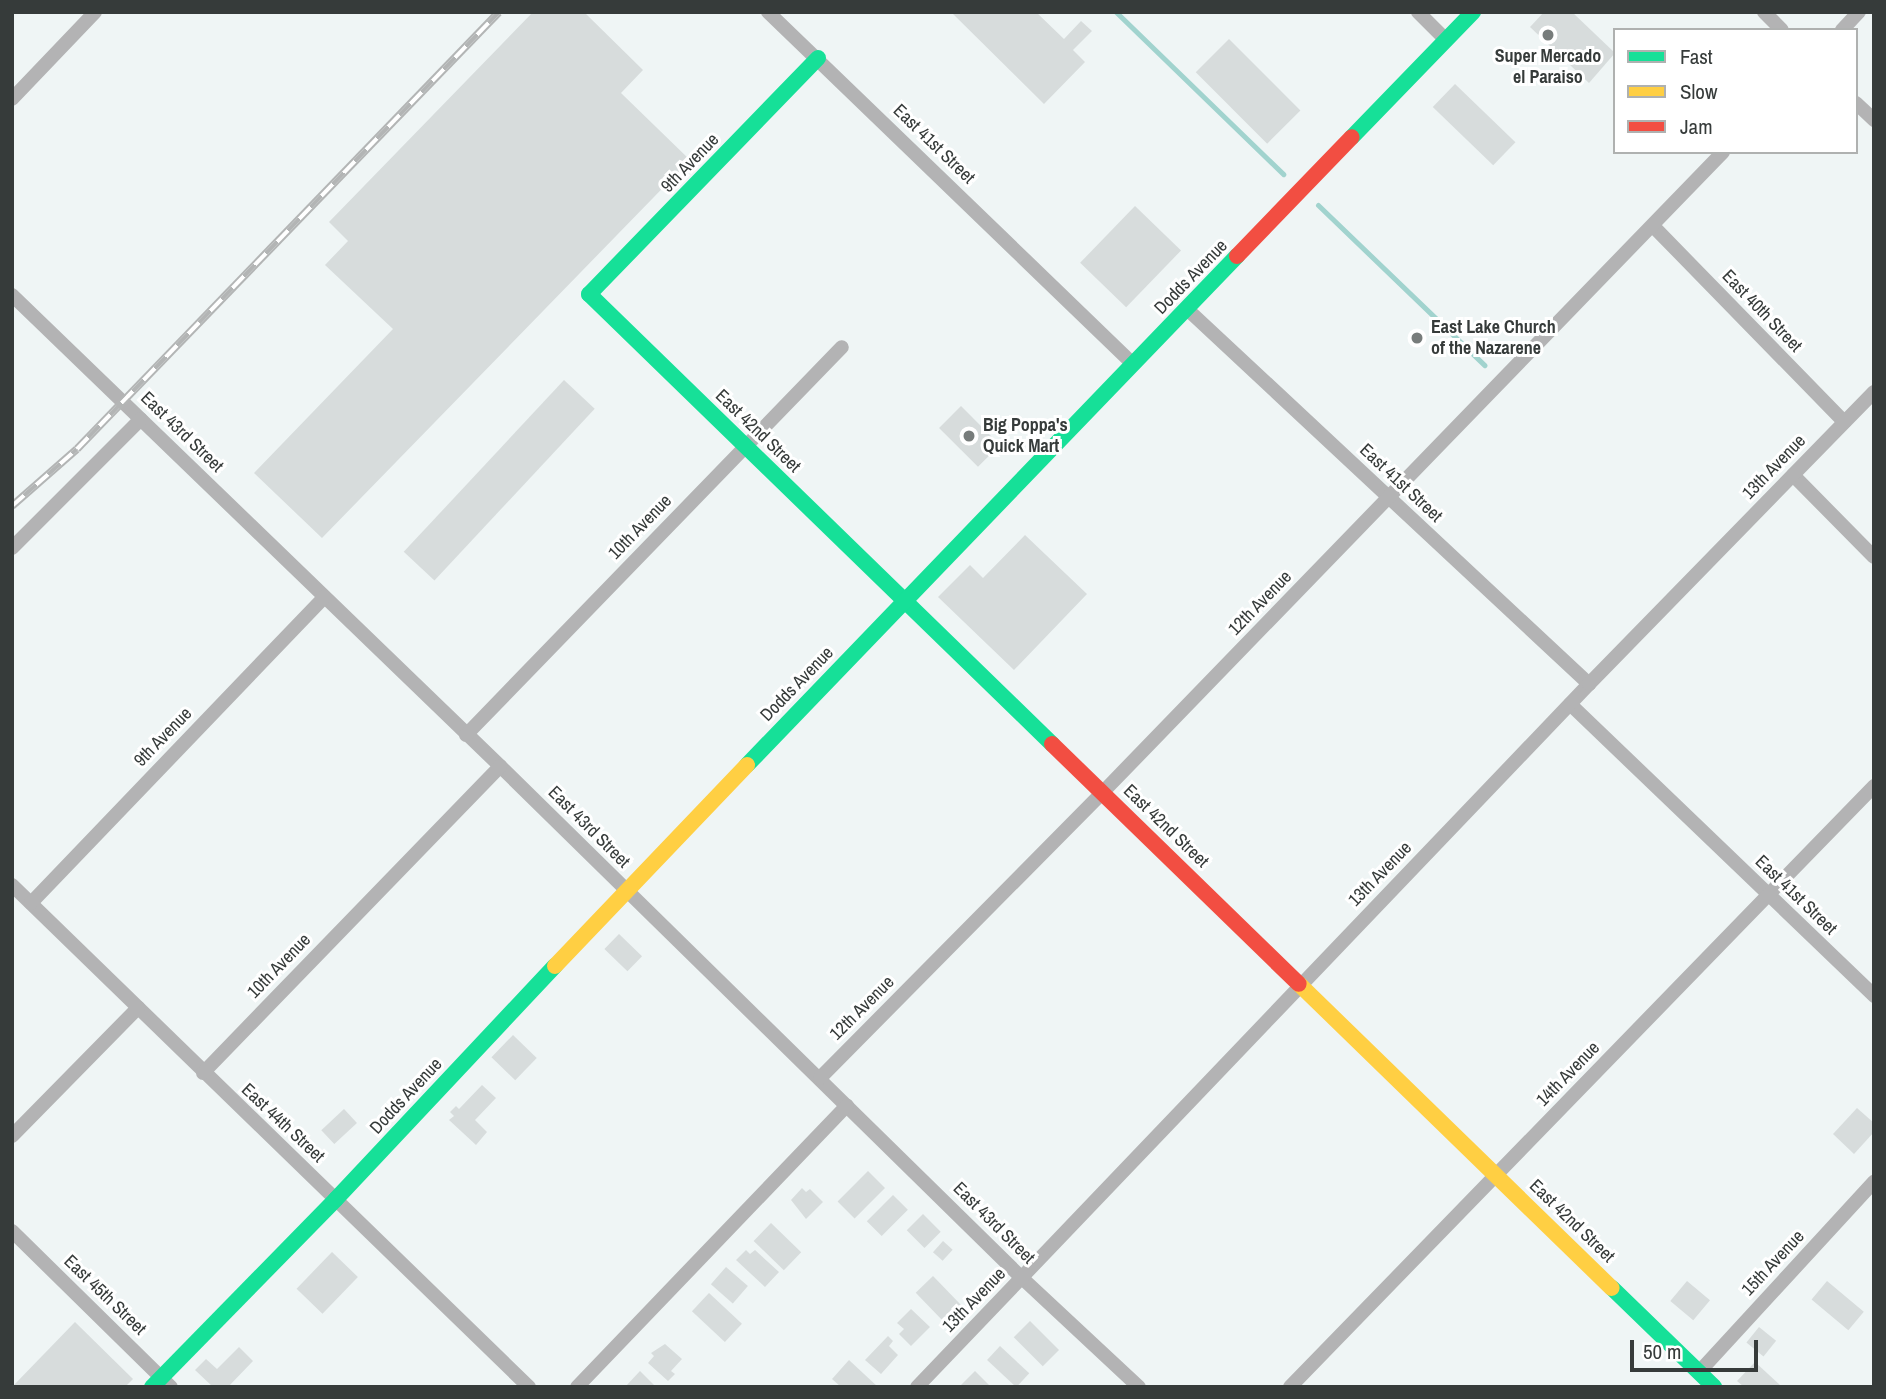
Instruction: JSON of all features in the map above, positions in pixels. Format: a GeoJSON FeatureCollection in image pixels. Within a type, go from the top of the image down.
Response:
{"type":"FeatureCollection","features":[{"type":"Feature","properties":{"kind":"street"},"geometry":{"type":"LineString","coordinates":[[12,99],[95,12]]}},
{"type":"Feature","properties":{"kind":"street","name":"East 41st Street"},"geometry":{"type":"LineString","coordinates":[[768,12],[1133,364]]}},
{"type":"Feature","properties":{"kind":"street"},"geometry":{"type":"LineString","coordinates":[[1418,12],[1446,40]]}},
{"type":"Feature","properties":{"kind":"street","name":"Dodds Avenue"},"geometry":{"type":"LineString","coordinates":[[161,1383],[626,890],[1473,12]]}},
{"type":"Feature","properties":{"kind":"street"},"geometry":{"type":"LineString","coordinates":[[1764,12],[1780,28]]}},
{"type":"Feature","properties":{"kind":"street"},"geometry":{"type":"LineString","coordinates":[[1844,28],[1859,12]]}},
{"type":"Feature","properties":{"kind":"street","name":"9th Avenue"},"geometry":{"type":"LineString","coordinates":[[589,294],[818,58]]}},
{"type":"Feature","properties":{"kind":"street"},"geometry":{"type":"LineString","coordinates":[[1858,105],[1874,120]]}},
{"type":"Feature","properties":{"kind":"street","name":"12th Avenue"},"geometry":{"type":"LineString","coordinates":[[820,1078],[1389,499],[1721,154]]}},
{"type":"Feature","properties":{"kind":"street","name":"East 40th Street"},"geometry":{"type":"LineString","coordinates":[[1653,226],[1844,422]]}},
{"type":"Feature","properties":{"kind":"street","name":"East 42nd Street"},"geometry":{"type":"LineString","coordinates":[[589,294],[1714,1387]]}},
{"type":"Feature","properties":{"kind":"street","name":"East 43rd Street"},"geometry":{"type":"LineString","coordinates":[[12,295],[500,766],[1022,1278],[1139,1387]]}},
{"type":"Feature","properties":{"kind":"street","name":"East 41st Street"},"geometry":{"type":"LineString","coordinates":[[1187,309],[1589,684]]}},
{"type":"Feature","properties":{"kind":"street","name":"10th Avenue"},"geometry":{"type":"LineString","coordinates":[[466,735],[842,347]]}},
{"type":"Feature","properties":{"kind":"street","name":"13th Avenue"},"geometry":{"type":"LineString","coordinates":[[917,1387],[1589,684],[1874,392]]}},
{"type":"Feature","properties":{"kind":"street"},"geometry":{"type":"LineString","coordinates":[[12,548],[141,419]]}},
{"type":"Feature","properties":{"kind":"street"},"geometry":{"type":"LineString","coordinates":[[1793,475],[1874,557]]}},
{"type":"Feature","properties":{"kind":"street","name":"9th Avenue"},"geometry":{"type":"LineString","coordinates":[[31,903],[324,597]]}},
{"type":"Feature","properties":{"kind":"street","name":"East 41st Street"},"geometry":{"type":"LineString","coordinates":[[1570,704],[1874,996]]}},
{"type":"Feature","properties":{"kind":"street","name":"10th Avenue"},"geometry":{"type":"LineString","coordinates":[[203,1073],[500,766]]}},
{"type":"Feature","properties":{"kind":"street","name":"14th Avenue"},"geometry":{"type":"LineString","coordinates":[[1290,1387],[1874,786]]}},
{"type":"Feature","properties":{"kind":"street","name":"East 44th Street"},"geometry":{"type":"LineString","coordinates":[[12,885],[529,1387]]}},
{"type":"Feature","properties":{"kind":"street"},"geometry":{"type":"LineString","coordinates":[[12,1136],[138,1008]]}},
{"type":"Feature","properties":{"kind":"street"},"geometry":{"type":"LineString","coordinates":[[578,1387],[847,1105]]}},
{"type":"Feature","properties":{"kind":"street","name":"15th Avenue"},"geometry":{"type":"LineString","coordinates":[[1700,1371],[1874,1182]]}},
{"type":"Feature","properties":{"kind":"street","name":"East 45th Street"},"geometry":{"type":"LineString","coordinates":[[12,1231],[161,1383]]}},
{"type":"Feature","properties":{"kind":"building"},"geometry":{"type":"Polygon","coordinates":[[[533,12],[584,12],[643,70],[621,93],[690,160],[322,538],[254,473],[393,329],[325,265],[348,241],[329,222],[533,12]]]}},
{"type":"Feature","properties":{"kind":"building"},"geometry":{"type":"Polygon","coordinates":[[[951,12],[1036,12],[1064,39],[1081,21],[1092,31],[1073,50],[1085,62],[1044,104],[951,12]]]}},
{"type":"Feature","properties":{"kind":"building"},"geometry":{"type":"Polygon","coordinates":[[[1544,12],[1572,12],[1613,51],[1613,55],[1589,83],[1530,27],[1544,12]]]}},
{"type":"Feature","properties":{"kind":"building"},"geometry":{"type":"Polygon","coordinates":[[[1229,39],[1300,110],[1267,144],[1196,72],[1229,39]]]}},
{"type":"Feature","properties":{"kind":"building"},"geometry":{"type":"Polygon","coordinates":[[[1455,84],[1515,142],[1493,165],[1433,107],[1455,84]]]}},
{"type":"Feature","properties":{"kind":"building"},"geometry":{"type":"Polygon","coordinates":[[[1135,206],[1181,250],[1126,307],[1080,263],[1135,206]]]}},
{"type":"Feature","properties":{"kind":"building"},"geometry":{"type":"Polygon","coordinates":[[[564,380],[595,409],[434,581],[404,552],[564,380]]]}},
{"type":"Feature","properties":{"kind":"building","name":"Big Poppa's Quick Mart"},"geometry":{"type":"Polygon","coordinates":[[[961,406],[1000,445],[978,467],[939,428],[961,406]]]}},
{"type":"Feature","properties":{"kind":"building"},"geometry":{"type":"Polygon","coordinates":[[[1025,535],[1087,594],[1014,670],[938,597],[970,565],[983,578],[1025,535]]]}},
{"type":"Feature","properties":{"kind":"building"},"geometry":{"type":"Polygon","coordinates":[[[619,934],[642,956],[627,971],[604,949],[619,934]]]}},
{"type":"Feature","properties":{"kind":"building"},"geometry":{"type":"Polygon","coordinates":[[[513,1035],[537,1058],[515,1080],[491,1057],[513,1035]]]}},
{"type":"Feature","properties":{"kind":"building"},"geometry":{"type":"Polygon","coordinates":[[[482,1085],[496,1098],[475,1120],[487,1132],[476,1145],[449,1120],[454,1116],[450,1112],[456,1106],[459,1109],[482,1085]]]}},
{"type":"Feature","properties":{"kind":"building"},"geometry":{"type":"Polygon","coordinates":[[[1857,1108],[1874,1123],[1874,1132],[1854,1154],[1833,1134],[1857,1108]]]}},
{"type":"Feature","properties":{"kind":"building"},"geometry":{"type":"Polygon","coordinates":[[[344,1109],[357,1123],[334,1144],[321,1130],[344,1109]]]}},
{"type":"Feature","properties":{"kind":"building"},"geometry":{"type":"Polygon","coordinates":[[[868,1171],[885,1188],[855,1218],[838,1201],[868,1171]]]}},
{"type":"Feature","properties":{"kind":"building"},"geometry":{"type":"Polygon","coordinates":[[[802,1188],[806,1192],[810,1189],[823,1202],[806,1219],[791,1200],[802,1188]]]}},
{"type":"Feature","properties":{"kind":"building"},"geometry":{"type":"Polygon","coordinates":[[[893,1195],[908,1210],[882,1236],[867,1221],[893,1195]]]}},
{"type":"Feature","properties":{"kind":"building"},"geometry":{"type":"Polygon","coordinates":[[[923,1214],[941,1232],[924,1248],[907,1230],[923,1214]]]}},
{"type":"Feature","properties":{"kind":"building"},"geometry":{"type":"Polygon","coordinates":[[[771,1223],[801,1252],[784,1270],[754,1241],[771,1223]]]}},
{"type":"Feature","properties":{"kind":"building"},"geometry":{"type":"Polygon","coordinates":[[[943,1241],[953,1250],[943,1261],[933,1252],[943,1241]]]}},
{"type":"Feature","properties":{"kind":"building"},"geometry":{"type":"Polygon","coordinates":[[[746,1250],[750,1254],[755,1250],[779,1272],[765,1287],[736,1260],[746,1250]]]}},
{"type":"Feature","properties":{"kind":"building"},"geometry":{"type":"Polygon","coordinates":[[[332,1252],[358,1277],[322,1314],[297,1289],[332,1252]]]}},
{"type":"Feature","properties":{"kind":"building"},"geometry":{"type":"Polygon","coordinates":[[[726,1267],[748,1286],[733,1303],[711,1284],[726,1267]]]}},
{"type":"Feature","properties":{"kind":"building"},"geometry":{"type":"Polygon","coordinates":[[[933,1276],[961,1305],[944,1321],[916,1293],[933,1276]]]}},
{"type":"Feature","properties":{"kind":"building"},"geometry":{"type":"Polygon","coordinates":[[[1687,1281],[1710,1300],[1693,1320],[1670,1301],[1687,1281]]]}},
{"type":"Feature","properties":{"kind":"building"},"geometry":{"type":"Polygon","coordinates":[[[1827,1281],[1864,1312],[1848,1330],[1812,1299],[1827,1281]]]}},
{"type":"Feature","properties":{"kind":"building"},"geometry":{"type":"Polygon","coordinates":[[[709,1293],[742,1324],[725,1342],[692,1311],[709,1293]]]}},
{"type":"Feature","properties":{"kind":"building"},"geometry":{"type":"Polygon","coordinates":[[[911,1309],[930,1327],[911,1346],[899,1334],[904,1329],[897,1323],[911,1309]]]}},
{"type":"Feature","properties":{"kind":"building"},"geometry":{"type":"Polygon","coordinates":[[[1030,1321],[1059,1350],[1043,1366],[1014,1337],[1030,1321]]]}},
{"type":"Feature","properties":{"kind":"building"},"geometry":{"type":"Polygon","coordinates":[[[75,1322],[133,1379],[125,1387],[12,1387],[75,1322]]]}},
{"type":"Feature","properties":{"kind":"building"},"geometry":{"type":"Polygon","coordinates":[[[1759,1327],[1776,1341],[1764,1356],[1746,1343],[1759,1327]]]}},
{"type":"Feature","properties":{"kind":"building"},"geometry":{"type":"Polygon","coordinates":[[[888,1336],[893,1341],[889,1346],[898,1355],[881,1374],[865,1360],[888,1336]]]}},
{"type":"Feature","properties":{"kind":"building"},"geometry":{"type":"Polygon","coordinates":[[[665,1344],[682,1359],[671,1371],[675,1374],[668,1381],[648,1363],[654,1356],[651,1353],[665,1344]]]}},
{"type":"Feature","properties":{"kind":"building"},"geometry":{"type":"Polygon","coordinates":[[[1000,1346],[1029,1373],[1016,1387],[987,1360],[1000,1346]]]}},
{"type":"Feature","properties":{"kind":"building"},"geometry":{"type":"Polygon","coordinates":[[[239,1347],[253,1361],[228,1387],[213,1387],[195,1370],[206,1359],[217,1369],[239,1347]]]}},
{"type":"Feature","properties":{"kind":"building"},"geometry":{"type":"Polygon","coordinates":[[[849,1360],[878,1387],[841,1387],[832,1379],[849,1360]]]}},
{"type":"Feature","properties":{"kind":"building"},"geometry":{"type":"Polygon","coordinates":[[[1755,1362],[1780,1385],[1779,1387],[1744,1387],[1737,1381],[1755,1362]]]}},
{"type":"Feature","properties":{"kind":"building"},"geometry":{"type":"Polygon","coordinates":[[[640,1371],[656,1387],[625,1387],[640,1371]]]}},
{"type":"Feature","properties":{"kind":"building"},"geometry":{"type":"Polygon","coordinates":[[[975,1371],[991,1387],[959,1387],[975,1371]]]}},
{"type":"Feature","properties":{"kind":"waterway"},"geometry":{"type":"LineString","coordinates":[[1116,12],[1283,174]]}},
{"type":"Feature","properties":{"kind":"waterway"},"geometry":{"type":"LineString","coordinates":[[1318,205],[1484,365]]}},
{"type":"Feature","properties":{"kind":"railway"},"geometry":{"type":"LineString","coordinates":[[12,506],[77,449],[499,12]]}},
{"type":"Feature","properties":{"kind":"traffic: fast"},"geometry":{"type":"LineString","coordinates":[[1352,137],[1473,12]]}},
{"type":"Feature","properties":{"kind":"traffic: fast"},"geometry":{"type":"LineString","coordinates":[[818,58],[589,294],[1052,744]]}},
{"type":"Feature","properties":{"kind":"traffic: fast"},"geometry":{"type":"LineString","coordinates":[[747,765],[1237,256]]}},
{"type":"Feature","properties":{"kind":"traffic: fast"},"geometry":{"type":"LineString","coordinates":[[152,1387],[336,1199],[555,966]]}},
{"type":"Feature","properties":{"kind":"traffic: fast"},"geometry":{"type":"LineString","coordinates":[[1612,1288],[1714,1387]]}},
{"type":"Feature","properties":{"kind":"traffic: slow"},"geometry":{"type":"LineString","coordinates":[[555,966],[747,765]]}},
{"type":"Feature","properties":{"kind":"traffic: slow"},"geometry":{"type":"LineString","coordinates":[[1299,984],[1612,1288]]}},
{"type":"Feature","properties":{"kind":"traffic: jam"},"geometry":{"type":"LineString","coordinates":[[1237,256],[1352,137]]}},
{"type":"Feature","properties":{"kind":"traffic: jam"},"geometry":{"type":"LineString","coordinates":[[1052,744],[1299,984]]}},
{"type":"Feature","properties":{"kind":"place","name":"Super Mercado el Paraiso"},"geometry":{"type":"Point","coordinates":[1548,35]}},
{"type":"Feature","properties":{"kind":"place","name":"East Lake Church of the Nazarene"},"geometry":{"type":"Point","coordinates":[1417,338]}},
{"type":"Feature","properties":{"kind":"place","name":"Big Poppa's Quick Mart"},"geometry":{"type":"Point","coordinates":[969,436]}}]}
